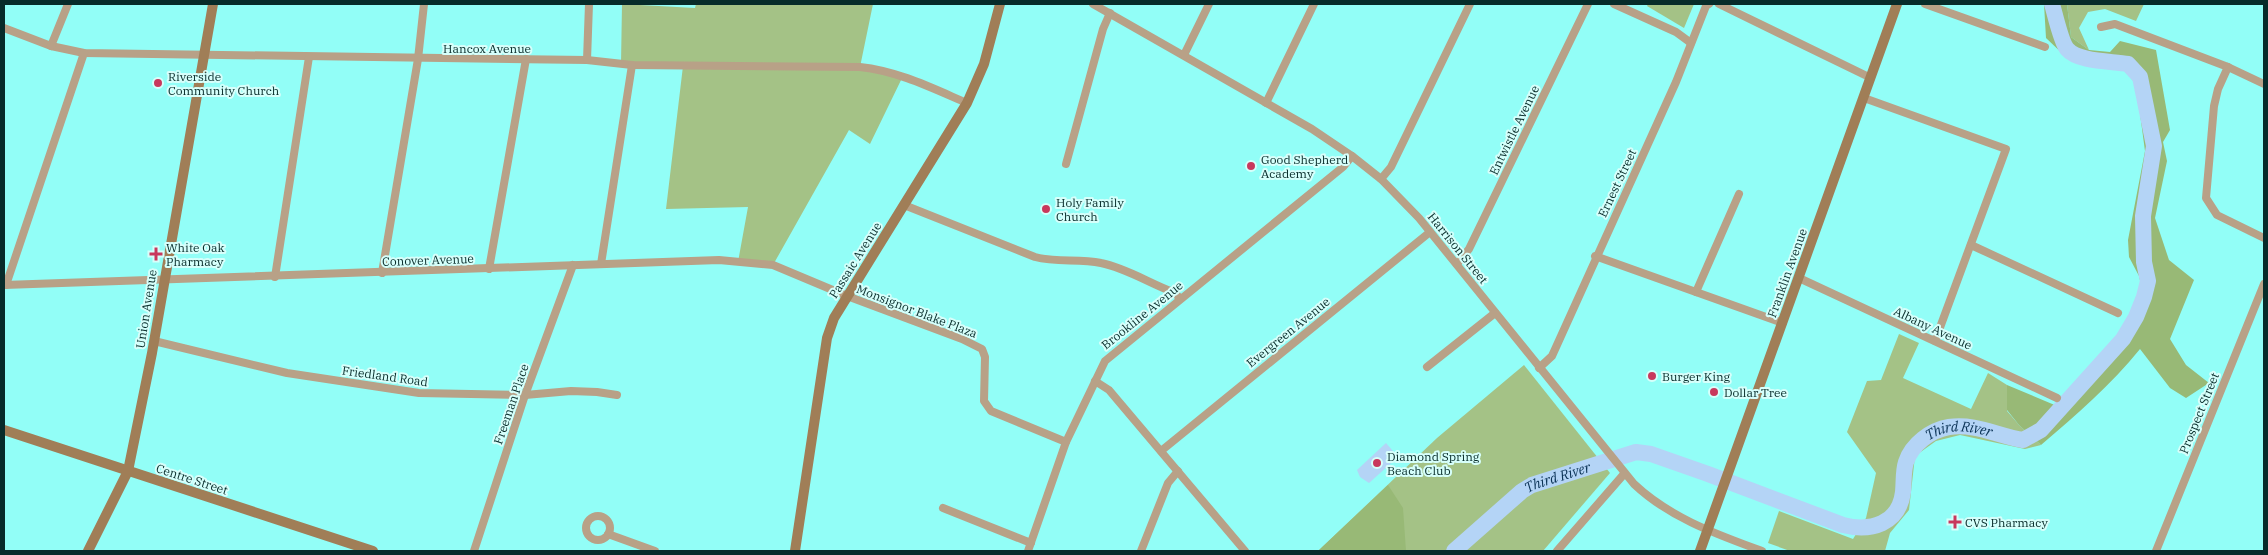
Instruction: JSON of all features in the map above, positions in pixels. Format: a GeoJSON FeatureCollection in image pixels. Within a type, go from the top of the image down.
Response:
{"type":"FeatureCollection","features":[{"type":"Feature","properties":{"kind":"street"},"geometry":{"type":"LineString","coordinates":[[51,46],[68,4]]}},
{"type":"Feature","properties":{"kind":"street","name":"Union Avenue"},"geometry":{"type":"LineString","coordinates":[[88,551],[128,471],[154,341],[213,4]]}},
{"type":"Feature","properties":{"kind":"street"},"geometry":{"type":"LineString","coordinates":[[382,273],[418,59],[424,4]]}},
{"type":"Feature","properties":{"kind":"street"},"geometry":{"type":"LineString","coordinates":[[587,60],[589,4]]}},
{"type":"Feature","properties":{"kind":"street","name":"Passaic Avenue"},"geometry":{"type":"LineString","coordinates":[[795,551],[827,338],[834,318],[967,104],[984,64],[1000,4]]}},
{"type":"Feature","properties":{"kind":"street","name":"Harrison Street"},"geometry":{"type":"LineString","coordinates":[[1093,4],[1102,6],[1110,13],[1318,133],[1381,179],[1457,264],[1622,472],[1660,506],[1708,531],[1762,551]]}},
{"type":"Feature","properties":{"kind":"street"},"geometry":{"type":"LineString","coordinates":[[1184,55],[1209,4]]}},
{"type":"Feature","properties":{"kind":"street"},"geometry":{"type":"LineString","coordinates":[[1266,103],[1314,4]]}},
{"type":"Feature","properties":{"kind":"street"},"geometry":{"type":"LineString","coordinates":[[1381,179],[1390,167],[1470,4]]}},
{"type":"Feature","properties":{"kind":"street","name":"Entwistle Avenue"},"geometry":{"type":"LineString","coordinates":[[1457,264],[1469,249],[1588,4]]}},
{"type":"Feature","properties":{"kind":"street"},"geometry":{"type":"LineString","coordinates":[[1614,4],[1676,32],[1691,43]]}},
{"type":"Feature","properties":{"kind":"street","name":"Ernest Street"},"geometry":{"type":"LineString","coordinates":[[1539,368],[1552,356],[1679,74],[1706,6],[1709,4]]}},
{"type":"Feature","properties":{"kind":"street"},"geometry":{"type":"LineString","coordinates":[[1719,4],[1871,78]]}},
{"type":"Feature","properties":{"kind":"street","name":"Franklin Avenue"},"geometry":{"type":"LineString","coordinates":[[1700,551],[1897,4]]}},
{"type":"Feature","properties":{"kind":"street"},"geometry":{"type":"LineString","coordinates":[[1925,4],[2045,47]]}},
{"type":"Feature","properties":{"kind":"street"},"geometry":{"type":"LineString","coordinates":[[1066,164],[1103,29],[1110,13]]}},
{"type":"Feature","properties":{"kind":"street"},"geometry":{"type":"LineString","coordinates":[[2101,27],[2115,24],[2228,67],[2264,84]]}},
{"type":"Feature","properties":{"kind":"street","name":"Hancox Avenue"},"geometry":{"type":"LineString","coordinates":[[4,28],[51,46],[84,53],[587,60],[632,65],[860,67],[880,69],[903,76],[967,104]]}},
{"type":"Feature","properties":{"kind":"street"},"geometry":{"type":"LineString","coordinates":[[5,285],[84,53]]}},
{"type":"Feature","properties":{"kind":"street"},"geometry":{"type":"LineString","coordinates":[[275,277],[309,56]]}},
{"type":"Feature","properties":{"kind":"street"},"geometry":{"type":"LineString","coordinates":[[489,269],[526,59]]}},
{"type":"Feature","properties":{"kind":"street"},"geometry":{"type":"LineString","coordinates":[[601,264],[632,65]]}},
{"type":"Feature","properties":{"kind":"street"},"geometry":{"type":"LineString","coordinates":[[2228,67],[2218,89],[2214,106],[2206,198],[2217,215],[2264,238]]}},
{"type":"Feature","properties":{"kind":"street"},"geometry":{"type":"LineString","coordinates":[[1864,98],[2006,149],[1935,341]]}},
{"type":"Feature","properties":{"kind":"street","name":"Brookline Avenue"},"geometry":{"type":"LineString","coordinates":[[1028,551],[1066,442],[1108,356],[1343,167],[1352,156]]}},
{"type":"Feature","properties":{"kind":"street"},"geometry":{"type":"LineString","coordinates":[[1696,292],[1739,194]]}},
{"type":"Feature","properties":{"kind":"street"},"geometry":{"type":"LineString","coordinates":[[904,205],[1035,257],[1052,261],[1094,261],[1108,265],[1173,292],[1180,298]]}},
{"type":"Feature","properties":{"kind":"street","name":"Evergreen Avenue"},"geometry":{"type":"LineString","coordinates":[[1161,451],[1430,232]]}},
{"type":"Feature","properties":{"kind":"street"},"geometry":{"type":"LineString","coordinates":[[1970,245],[2118,313]]}},
{"type":"Feature","properties":{"kind":"street"},"geometry":{"type":"LineString","coordinates":[[1596,256],[1783,323]]}},
{"type":"Feature","properties":{"kind":"street","name":"Conover Avenue"},"geometry":{"type":"LineString","coordinates":[[5,285],[275,277],[691,260],[773,265],[847,296]]}},
{"type":"Feature","properties":{"kind":"street","name":"Freeman Place"},"geometry":{"type":"LineString","coordinates":[[474,551],[525,395],[573,266]]}},
{"type":"Feature","properties":{"kind":"street","name":"Albany Avenue"},"geometry":{"type":"LineString","coordinates":[[1799,278],[2057,398]]}},
{"type":"Feature","properties":{"kind":"street","name":"Prospect Street"},"geometry":{"type":"LineString","coordinates":[[2156,551],[2264,284]]}},
{"type":"Feature","properties":{"kind":"street","name":"Monsignor Blake Plaza"},"geometry":{"type":"LineString","coordinates":[[847,296],[962,339],[982,349],[985,357],[984,401],[991,411],[1066,442]]}},
{"type":"Feature","properties":{"kind":"street"},"geometry":{"type":"LineString","coordinates":[[1427,367],[1494,313]]}},
{"type":"Feature","properties":{"kind":"street","name":"Friedland Road"},"geometry":{"type":"LineString","coordinates":[[154,341],[287,373],[409,392],[525,395],[571,391],[617,395]]}},
{"type":"Feature","properties":{"kind":"street"},"geometry":{"type":"LineString","coordinates":[[1095,381],[1109,390],[1245,551]]}},
{"type":"Feature","properties":{"kind":"street","name":"Centre Street"},"geometry":{"type":"LineString","coordinates":[[4,430],[373,551]]}},
{"type":"Feature","properties":{"kind":"street"},"geometry":{"type":"LineString","coordinates":[[1141,551],[1168,483],[1178,471]]}},
{"type":"Feature","properties":{"kind":"street"},"geometry":{"type":"LineString","coordinates":[[1557,551],[1622,472]]}},
{"type":"Feature","properties":{"kind":"street"},"geometry":{"type":"LineString","coordinates":[[943,508],[1031,543]]}},
{"type":"Feature","properties":{"kind":"street"},"geometry":{"type":"LineString","coordinates":[[608,534],[655,551]]}},
{"type":"Feature","properties":{"kind":"green space"},"geometry":{"type":"Polygon","coordinates":[[[622,4],[695,8],[696,4],[873,4],[860,67],[903,76],[870,144],[849,130],[773,265],[738,262],[748,207],[666,209],[683,66],[621,64],[622,4]]]}},
{"type":"Feature","properties":{"kind":"green space"},"geometry":{"type":"Polygon","coordinates":[[[1648,4],[1694,4],[1684,28],[1647,6],[1648,4]]]}},
{"type":"Feature","properties":{"kind":"green space"},"geometry":{"type":"Polygon","coordinates":[[[2044,4],[2067,4],[2071,37],[2089,50],[2110,52],[2120,41],[2156,50],[2170,130],[2163,142],[2167,161],[2155,218],[2169,260],[2194,280],[2170,339],[2186,365],[2209,383],[2186,398],[2170,388],[2140,349],[2105,387],[2041,445],[2019,425],[2007,410],[2007,385],[2057,406],[2063,406],[2123,339],[2136,317],[2144,297],[2139,276],[2129,257],[2128,240],[2145,151],[2136,84],[2124,70],[2106,65],[2087,66],[2066,57],[2046,38],[2044,4]]]}},
{"type":"Feature","properties":{"kind":"green space"},"geometry":{"type":"Polygon","coordinates":[[[2067,4],[2144,4],[2136,21],[2105,9],[2088,12],[2079,28],[2089,50],[2071,37],[2067,4]]]}},
{"type":"Feature","properties":{"kind":"green space"},"geometry":{"type":"Polygon","coordinates":[[[1899,334],[1919,343],[1903,378],[1971,409],[1988,373],[2007,385],[2007,411],[2041,445],[2025,449],[1960,435],[1936,441],[1915,456],[1909,510],[1890,533],[1885,551],[1790,551],[1768,543],[1779,511],[1853,539],[1866,518],[1876,473],[1847,432],[1867,381],[1881,380],[1899,334]]]}},
{"type":"Feature","properties":{"kind":"green space"},"geometry":{"type":"Polygon","coordinates":[[[1524,365],[1610,473],[1543,551],[1318,551],[1437,438],[1524,365]]]}},
{"type":"Feature","properties":{"kind":"green space"},"geometry":{"type":"Polygon","coordinates":[[[1388,485],[1403,508],[1406,551],[1318,551],[1388,485]]]}},
{"type":"Feature","properties":{"kind":"water","name":"Diamond Spring Beach Club"},"geometry":{"type":"Polygon","coordinates":[[[1386,443],[1398,457],[1369,483],[1360,477],[1357,470],[1386,443]]]}},
{"type":"Feature","properties":{"kind":"waterway","name":"Third River"},"geometry":{"type":"LineString","coordinates":[[1454,551],[1522,491],[1532,485],[1636,452],[1651,454],[1708,474],[1843,525],[1864,527],[1882,523],[1896,512],[1903,492],[1904,473],[1909,455],[1917,444],[1936,431],[1959,426],[1977,428],[2023,440],[2041,430],[2123,339],[2136,317],[2144,297],[2148,281],[2144,262],[2143,216],[2154,146],[2140,77],[2128,64],[2087,59],[2067,49],[2058,28],[2052,4]]}},
{"type":"Feature","properties":{"kind":"place","name":"Riverside Community Church"},"geometry":{"type":"Point","coordinates":[158,83]}},
{"type":"Feature","properties":{"kind":"place","name":"Good Shepherd Academy"},"geometry":{"type":"Point","coordinates":[1251,166]}},
{"type":"Feature","properties":{"kind":"place","name":"Holy Family Church"},"geometry":{"type":"Point","coordinates":[1046,209]}},
{"type":"Feature","properties":{"kind":"place","name":"White Oak Pharmacy"},"geometry":{"type":"Point","coordinates":[156,254]}},
{"type":"Feature","properties":{"kind":"place","name":"Burger King"},"geometry":{"type":"Point","coordinates":[1652,376]}},
{"type":"Feature","properties":{"kind":"place","name":"Dollar Tree"},"geometry":{"type":"Point","coordinates":[1714,392]}},
{"type":"Feature","properties":{"kind":"place","name":"Diamond Spring Beach Club"},"geometry":{"type":"Point","coordinates":[1377,463]}},
{"type":"Feature","properties":{"kind":"place","name":"CVS Pharmacy"},"geometry":{"type":"Point","coordinates":[1955,522]}}]}
